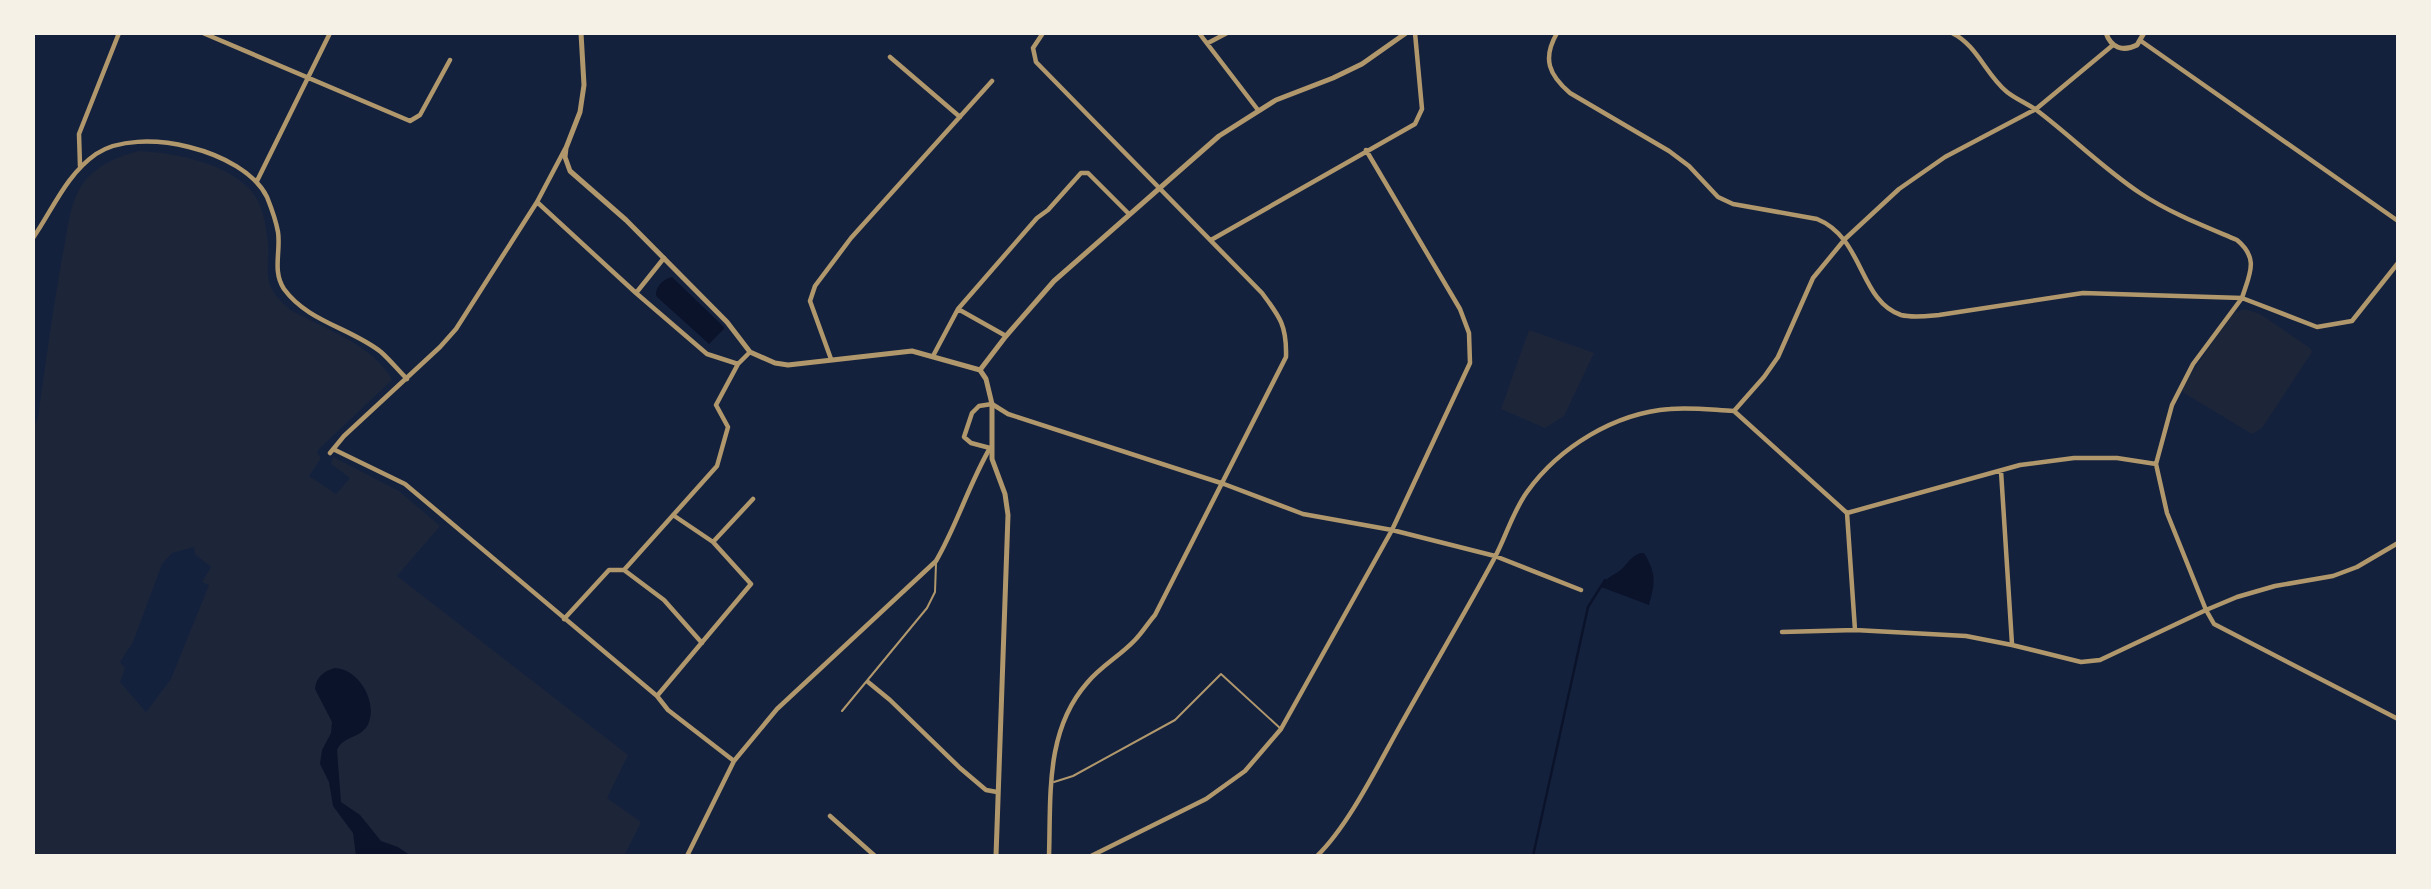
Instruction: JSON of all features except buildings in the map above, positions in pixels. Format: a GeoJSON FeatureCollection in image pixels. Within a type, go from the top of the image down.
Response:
{"type":"FeatureCollection","features":[{"type":"Feature","properties":{"kind":"street"},"geometry":{"type":"LineString","coordinates":[[80,167],[79,134],[119,33]]}},
{"type":"Feature","properties":{"kind":"street"},"geometry":{"type":"LineString","coordinates":[[203,33],[410,121],[420,115],[450,60]]}},
{"type":"Feature","properties":{"kind":"street"},"geometry":{"type":"LineString","coordinates":[[257,181],[330,33]]}},
{"type":"Feature","properties":{"kind":"street"},"geometry":{"type":"LineString","coordinates":[[580,33],[583,99],[566,148],[537,201],[470,310],[440,347],[344,436],[333,451],[405,484],[657,696],[668,710],[734,761]]}},
{"type":"Feature","properties":{"kind":"street"},"geometry":{"type":"LineString","coordinates":[[1043,33],[1033,48],[1035,62],[1262,293],[1282,319],[1287,336],[1286,357],[1224,484],[1155,615],[1135,641],[1087,682],[1072,702],[1060,726],[1054,746],[1049,856]]}},
{"type":"Feature","properties":{"kind":"street"},"geometry":{"type":"LineString","coordinates":[[1199,33],[1258,110]]}},
{"type":"Feature","properties":{"kind":"street"},"geometry":{"type":"LineString","coordinates":[[1208,43],[1227,33]]}},
{"type":"Feature","properties":{"kind":"street"},"geometry":{"type":"LineString","coordinates":[[980,370],[1054,281],[1219,136],[1276,100],[1362,64],[1406,33]]}},
{"type":"Feature","properties":{"kind":"street"},"geometry":{"type":"LineString","coordinates":[[1211,240],[1415,124],[1422,109],[1415,33]]}},
{"type":"Feature","properties":{"kind":"street"},"geometry":{"type":"LineString","coordinates":[[1557,33],[1550,46],[1549,63],[1557,82],[1570,93],[1669,151],[1689,166],[1718,197],[1734,204],[1817,219],[1830,224],[1845,239],[1874,294],[1885,306],[1901,315],[1939,315],[2083,293],[2242,298],[2317,327],[2352,321],[2398,263]]}},
{"type":"Feature","properties":{"kind":"street"},"geometry":{"type":"LineString","coordinates":[[1952,33],[1960,37],[1978,57],[1993,80],[2007,92],[2036,109],[2138,192],[2164,208],[2237,240],[2246,248],[2251,259],[2251,270],[2242,298],[2193,364],[2172,405],[2155,464],[2167,513],[2214,624],[2398,719]]}},
{"type":"Feature","properties":{"kind":"street"},"geometry":{"type":"LineString","coordinates":[[2105,33],[2113,45],[2125,49],[2137,45],[2144,33]]}},
{"type":"Feature","properties":{"kind":"street"},"geometry":{"type":"LineString","coordinates":[[2141,41],[2398,220]]}},
{"type":"Feature","properties":{"kind":"street"},"geometry":{"type":"LineString","coordinates":[[1734,411],[1765,377],[1778,357],[1813,278],[1845,239],[1899,189],[1945,157],[2036,109],[2113,45]]}},
{"type":"Feature","properties":{"kind":"street"},"geometry":{"type":"LineString","coordinates":[[890,57],[960,117]]}},
{"type":"Feature","properties":{"kind":"street"},"geometry":{"type":"LineString","coordinates":[[831,359],[810,301],[815,286],[851,238],[992,80]]}},
{"type":"Feature","properties":{"kind":"street"},"geometry":{"type":"LineString","coordinates":[[33,238],[69,179],[80,167],[100,152],[120,144],[139,141],[163,142],[227,161],[257,181],[267,198],[278,232],[278,272],[283,287],[299,306],[380,351],[407,379]]}},
{"type":"Feature","properties":{"kind":"street"},"geometry":{"type":"LineString","coordinates":[[566,148],[566,164],[574,176],[626,220],[727,322],[750,352],[775,363],[788,365],[900,351],[933,356],[980,370],[986,379],[992,404],[990,448],[1005,494],[1008,514],[996,856]]}},
{"type":"Feature","properties":{"kind":"street"},"geometry":{"type":"LineString","coordinates":[[1091,856],[1206,799],[1245,771],[1281,729],[1392,530],[1470,363],[1469,333],[1460,309],[1366,150]]}},
{"type":"Feature","properties":{"kind":"street"},"geometry":{"type":"LineString","coordinates":[[933,356],[958,309],[1037,218],[1048,210],[1081,173],[1088,173],[1129,214]]}},
{"type":"Feature","properties":{"kind":"street"},"geometry":{"type":"LineString","coordinates":[[537,201],[636,293],[707,354],[738,364]]}},
{"type":"Feature","properties":{"kind":"street"},"geometry":{"type":"LineString","coordinates":[[636,293],[664,258]]}},
{"type":"Feature","properties":{"kind":"street"},"geometry":{"type":"LineString","coordinates":[[958,309],[1006,336]]}},
{"type":"Feature","properties":{"kind":"street"},"geometry":{"type":"LineString","coordinates":[[624,570],[717,466],[728,427],[716,405],[738,364],[750,352]]}},
{"type":"Feature","properties":{"kind":"street"},"geometry":{"type":"LineString","coordinates":[[990,448],[971,443],[964,437],[972,413],[979,406],[992,404],[1008,414],[1224,484],[1303,514],[1392,530],[1495,556],[1581,590]]}},
{"type":"Feature","properties":{"kind":"street"},"geometry":{"type":"LineString","coordinates":[[1317,856],[1327,846],[1368,784],[1495,556],[1527,493],[1545,470],[1567,450],[1616,423],[1640,414],[1670,409],[1734,411],[1847,513],[1854,630]]}},
{"type":"Feature","properties":{"kind":"street"},"geometry":{"type":"LineString","coordinates":[[687,856],[734,761],[777,709],[936,561],[976,472],[990,448]]}},
{"type":"Feature","properties":{"kind":"street"},"geometry":{"type":"LineString","coordinates":[[1847,513],[2020,465],[2074,458],[2118,458],[2155,464]]}},
{"type":"Feature","properties":{"kind":"street"},"geometry":{"type":"LineString","coordinates":[[2001,471],[2012,645]]}},
{"type":"Feature","properties":{"kind":"street"},"geometry":{"type":"LineString","coordinates":[[713,542],[753,499]]}},
{"type":"Feature","properties":{"kind":"street"},"geometry":{"type":"LineString","coordinates":[[657,696],[751,584],[713,542],[673,515]]}},
{"type":"Feature","properties":{"kind":"street"},"geometry":{"type":"LineString","coordinates":[[1782,632],[1854,630],[1966,636],[2081,662],[2100,660],[2236,597],[2275,586],[2333,576],[2357,567],[2398,542]]}},
{"type":"Feature","properties":{"kind":"street"},"geometry":{"type":"LineString","coordinates":[[564,619],[608,570],[624,570],[664,600],[702,643]]}},
{"type":"Feature","properties":{"kind":"street"},"geometry":{"type":"LineString","coordinates":[[868,682],[960,768],[986,790],[997,792]]}},
{"type":"Feature","properties":{"kind":"street"},"geometry":{"type":"LineString","coordinates":[[830,816],[875,856]]}},
{"type":"Feature","properties":{"kind":"lane"},"geometry":{"type":"LineString","coordinates":[[842,711],[928,608],[935,592],[936,561]]}},
{"type":"Feature","properties":{"kind":"lane"},"geometry":{"type":"LineString","coordinates":[[1051,783],[1073,776],[1175,720],[1221,674],[1281,729]]}},
{"type":"Feature","properties":{"kind":"shaded area"},"geometry":{"type":"Polygon","coordinates":[[[139,151],[170,154],[205,163],[221,169],[249,188],[258,201],[264,219],[269,280],[276,295],[290,310],[347,339],[384,368],[392,380],[319,449],[317,453],[321,458],[309,476],[336,494],[350,478],[331,464],[333,457],[399,491],[440,526],[397,576],[628,755],[607,798],[641,822],[624,856],[33,856],[33,431],[38,417],[59,273],[75,198],[84,182],[96,170],[139,151]],[[194,547],[172,553],[162,564],[133,642],[120,662],[125,668],[120,682],[146,712],[171,679],[209,585],[202,582],[211,567],[195,554],[194,547]]]}},
{"type":"Feature","properties":{"kind":"shaded area"},"geometry":{"type":"Polygon","coordinates":[[[672,277],[724,327],[709,344],[656,296],[660,284],[672,277]]]}},
{"type":"Feature","properties":{"kind":"shaded area"},"geometry":{"type":"Polygon","coordinates":[[[2245,309],[2260,314],[2312,352],[2262,428],[2252,434],[2184,393],[2181,388],[2233,313],[2245,309]]]}},
{"type":"Feature","properties":{"kind":"shaded area"},"geometry":{"type":"Polygon","coordinates":[[[1529,330],[1594,353],[1564,416],[1545,428],[1501,409],[1529,330]]]}},
{"type":"Feature","properties":{"kind":"shaded area"},"geometry":{"type":"Polygon","coordinates":[[[1640,553],[1644,553],[1653,573],[1649,605],[1601,587],[1640,553]]]}},
{"type":"Feature","properties":{"kind":"shaded area"},"geometry":{"type":"Polygon","coordinates":[[[335,668],[351,674],[364,687],[371,713],[366,727],[337,750],[341,802],[360,815],[381,841],[398,847],[411,856],[356,856],[353,833],[333,806],[329,782],[320,764],[332,722],[315,689],[321,675],[335,668]]]}},
{"type":"Feature","properties":{"kind":"waterway"},"geometry":{"type":"LineString","coordinates":[[1533,856],[1588,607],[1605,580]]}}]}
